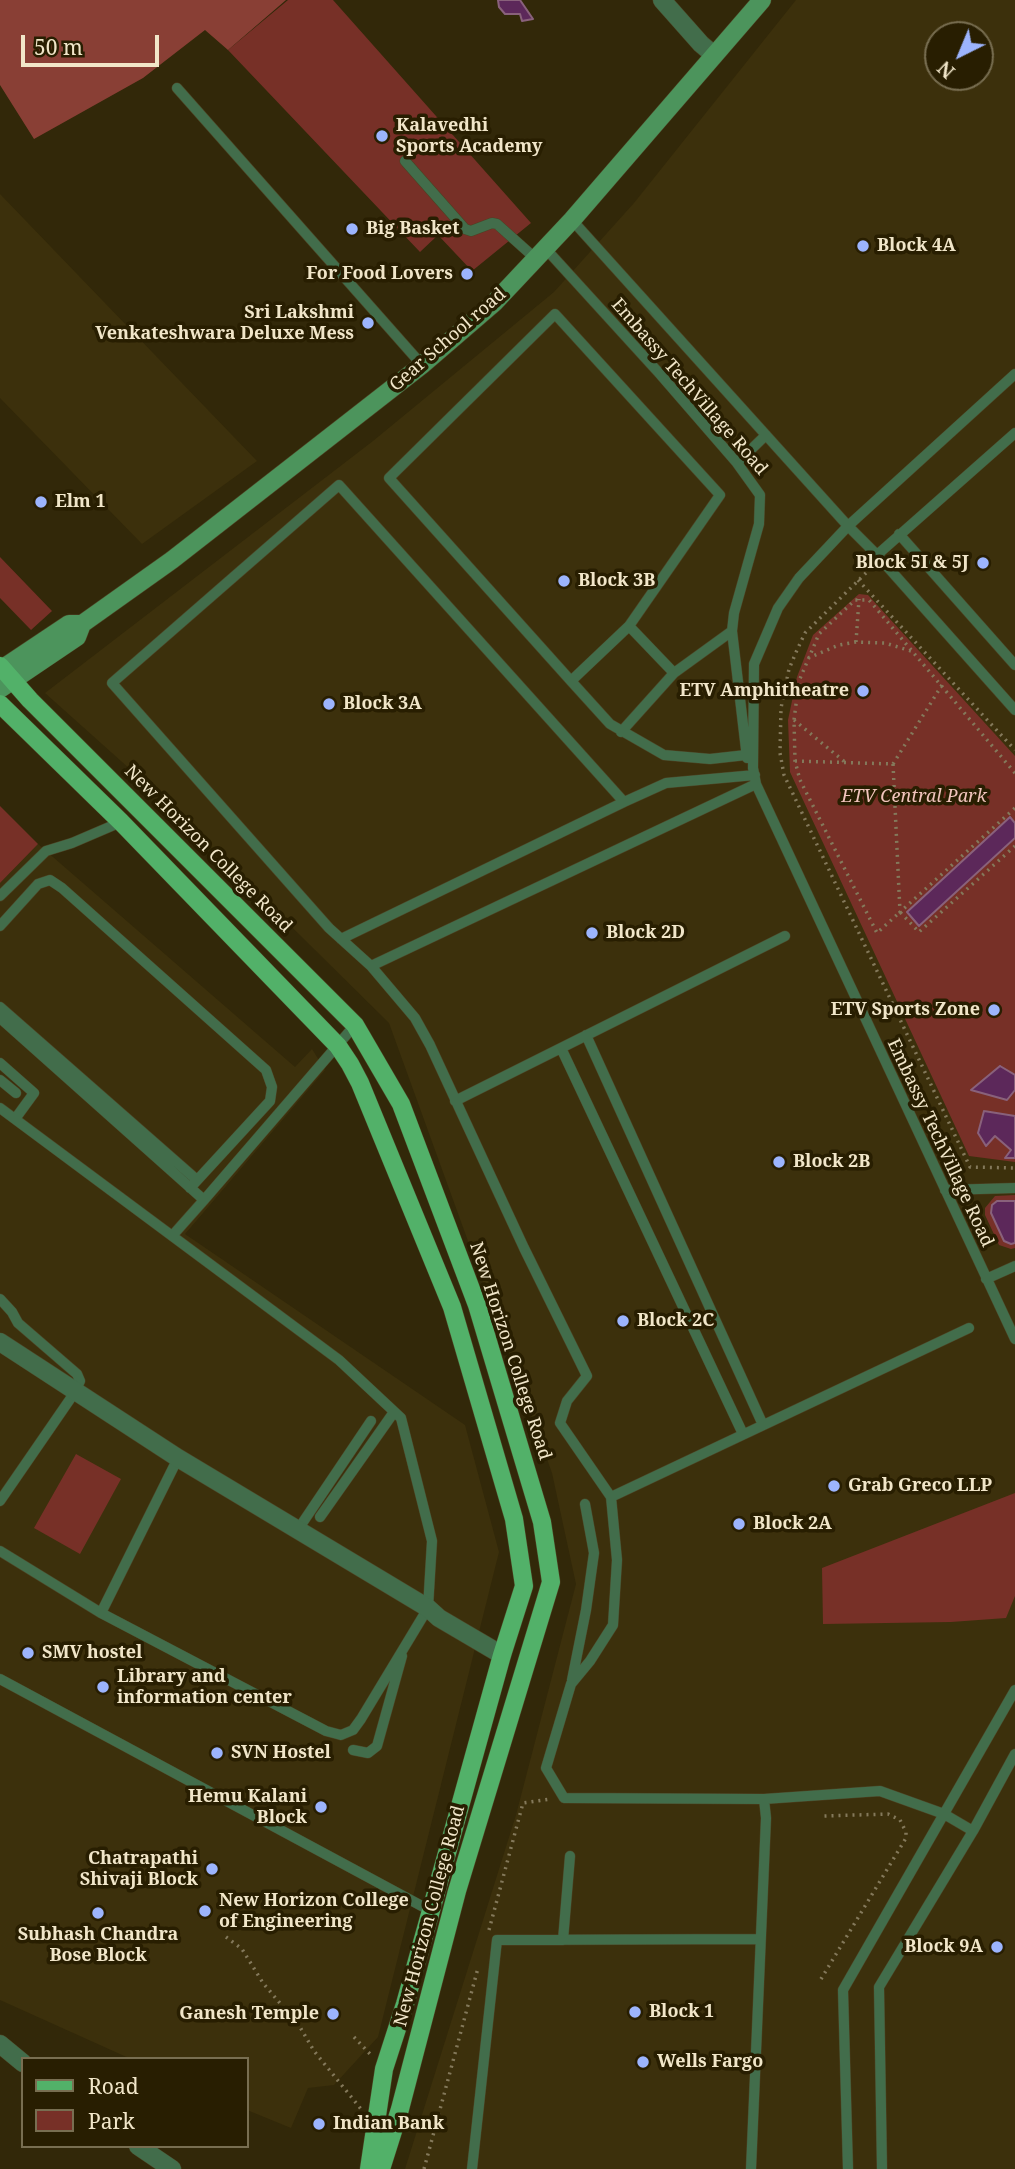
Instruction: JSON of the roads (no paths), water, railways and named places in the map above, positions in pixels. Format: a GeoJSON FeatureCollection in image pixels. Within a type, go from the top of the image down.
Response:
{"type":"FeatureCollection","features":[{"type":"Feature","properties":{"kind":"main road","name":"Gear School road"},"geometry":{"type":"LineString","coordinates":[[3,675],[77,636],[82,624],[172,559],[422,365],[494,303],[572,220],[762,0]]}},
{"type":"Feature","properties":{"kind":"main road","name":"New Horizon College Road"},"geometry":{"type":"LineString","coordinates":[[3,675],[355,1025],[401,1104],[477,1305],[542,1521],[551,1582],[457,1891],[400,2109],[381,2169]]}},
{"type":"Feature","properties":{"kind":"main road","name":"New Horizon College Road"},"geometry":{"type":"LineString","coordinates":[[0,704],[121,822],[338,1046],[360,1083],[452,1307],[514,1519],[524,1586],[384,2069],[369,2169]]}},
{"type":"Feature","properties":{"kind":"street"},"geometry":{"type":"LineString","coordinates":[[662,0],[714,55]]}},
{"type":"Feature","properties":{"kind":"street"},"geometry":{"type":"LineString","coordinates":[[0,1342],[178,1458],[502,1655]]}},
{"type":"Feature","properties":{"kind":"street"},"geometry":{"type":"LineString","coordinates":[[0,2044],[21,2061]]}},
{"type":"Feature","properties":{"kind":"street"},"geometry":{"type":"LineString","coordinates":[[141,2148],[172,2169]]}},
{"type":"Feature","properties":{"kind":"lane"},"geometry":{"type":"LineString","coordinates":[[177,88],[422,365]]}},
{"type":"Feature","properties":{"kind":"lane","name":"Embassy TechVillage Road"},"geometry":{"type":"LineString","coordinates":[[405,161],[465,229],[471,231],[492,223],[497,224],[541,254],[659,373],[737,463],[760,495],[759,524],[734,613],[732,631],[746,755],[1015,1339]]}},
{"type":"Feature","properties":{"kind":"lane","name":"Embassy TechVillage Road"},"geometry":{"type":"LineString","coordinates":[[572,220],[1015,710]]}},
{"type":"Feature","properties":{"kind":"lane"},"geometry":{"type":"LineString","coordinates":[[571,681],[629,626],[720,495],[555,314],[389,478],[571,681],[610,724],[663,755],[710,760],[746,755]]}},
{"type":"Feature","properties":{"kind":"lane"},"geometry":{"type":"LineString","coordinates":[[848,526],[1015,374]]}},
{"type":"Feature","properties":{"kind":"lane"},"geometry":{"type":"LineString","coordinates":[[879,557],[900,534],[1015,433]]}},
{"type":"Feature","properties":{"kind":"lane"},"geometry":{"type":"LineString","coordinates":[[737,463],[766,435]]}},
{"type":"Feature","properties":{"kind":"lane"},"geometry":{"type":"LineString","coordinates":[[571,1684],[590,1661],[613,1625],[617,1560],[611,1497],[561,1423],[567,1401],[587,1376],[415,1018],[371,966],[341,939],[112,683],[339,485],[624,802]]}},
{"type":"Feature","properties":{"kind":"lane","name":"Embassy TechVillage Road"},"geometry":{"type":"LineString","coordinates":[[755,776],[754,664],[778,608],[799,578],[848,526]]}},
{"type":"Feature","properties":{"kind":"lane"},"geometry":{"type":"LineString","coordinates":[[900,534],[1015,664]]}},
{"type":"Feature","properties":{"kind":"lane"},"geometry":{"type":"LineString","coordinates":[[629,626],[674,673]]}},
{"type":"Feature","properties":{"kind":"lane"},"geometry":{"type":"LineString","coordinates":[[621,732],[674,673],[732,631]]}},
{"type":"Feature","properties":{"kind":"lane"},"geometry":{"type":"LineString","coordinates":[[341,939],[666,783],[755,776]]}},
{"type":"Feature","properties":{"kind":"lane"},"geometry":{"type":"LineString","coordinates":[[371,966],[755,776]]}},
{"type":"Feature","properties":{"kind":"lane"},"geometry":{"type":"LineString","coordinates":[[0,896],[46,851],[121,822]]}},
{"type":"Feature","properties":{"kind":"lane"},"geometry":{"type":"LineString","coordinates":[[0,926],[38,884],[50,880],[266,1070],[272,1087],[270,1101],[193,1184]]}},
{"type":"Feature","properties":{"kind":"lane"},"geometry":{"type":"LineString","coordinates":[[454,1101],[785,936]]}},
{"type":"Feature","properties":{"kind":"lane"},"geometry":{"type":"LineString","coordinates":[[0,1007],[193,1184],[204,1200]]}},
{"type":"Feature","properties":{"kind":"lane"},"geometry":{"type":"LineString","coordinates":[[0,1018],[193,1184]]}},
{"type":"Feature","properties":{"kind":"lane"},"geometry":{"type":"LineString","coordinates":[[172,1236],[355,1025]]}},
{"type":"Feature","properties":{"kind":"lane"},"geometry":{"type":"LineString","coordinates":[[586,1035],[763,1425]]}},
{"type":"Feature","properties":{"kind":"lane"},"geometry":{"type":"LineString","coordinates":[[562,1048],[743,1434]]}},
{"type":"Feature","properties":{"kind":"lane"},"geometry":{"type":"LineString","coordinates":[[0,1063],[34,1093],[15,1119]]}},
{"type":"Feature","properties":{"kind":"lane"},"geometry":{"type":"LineString","coordinates":[[0,1080],[16,1093]]}},
{"type":"Feature","properties":{"kind":"lane"},"geometry":{"type":"LineString","coordinates":[[0,1108],[339,1360],[401,1418],[432,1541],[428,1608],[361,1719],[353,1730],[341,1735],[326,1731],[101,1613],[0,1551]]}},
{"type":"Feature","properties":{"kind":"lane"},"geometry":{"type":"LineString","coordinates":[[945,1190],[1015,1188]]}},
{"type":"Feature","properties":{"kind":"lane"},"geometry":{"type":"LineString","coordinates":[[986,1279],[1015,1266]]}},
{"type":"Feature","properties":{"kind":"lane"},"geometry":{"type":"LineString","coordinates":[[0,1299],[18,1323],[77,1374],[80,1381],[0,1501]]}},
{"type":"Feature","properties":{"kind":"lane"},"geometry":{"type":"LineString","coordinates":[[611,1497],[969,1328]]}},
{"type":"Feature","properties":{"kind":"lane"},"geometry":{"type":"LineString","coordinates":[[320,1517],[394,1412]]}},
{"type":"Feature","properties":{"kind":"lane"},"geometry":{"type":"LineString","coordinates":[[297,1531],[371,1420]]}},
{"type":"Feature","properties":{"kind":"lane"},"geometry":{"type":"LineString","coordinates":[[101,1613],[178,1458]]}},
{"type":"Feature","properties":{"kind":"lane"},"geometry":{"type":"LineString","coordinates":[[585,1504],[594,1553],[586,1610],[571,1684],[546,1768],[564,1798],[764,1799],[880,1791],[944,1814],[973,1831]]}},
{"type":"Feature","properties":{"kind":"lane"},"geometry":{"type":"LineString","coordinates":[[353,1750],[368,1753],[377,1746],[402,1652]]}},
{"type":"Feature","properties":{"kind":"lane"},"geometry":{"type":"LineString","coordinates":[[0,1679],[431,1911]]}},
{"type":"Feature","properties":{"kind":"lane"},"geometry":{"type":"LineString","coordinates":[[848,2169],[843,1990],[1015,1690]]}},
{"type":"Feature","properties":{"kind":"lane"},"geometry":{"type":"LineString","coordinates":[[882,2169],[879,1987],[973,1831],[1015,1754]]}},
{"type":"Feature","properties":{"kind":"lane"},"geometry":{"type":"LineString","coordinates":[[751,2169],[766,1818],[764,1799]]}},
{"type":"Feature","properties":{"kind":"lane"},"geometry":{"type":"LineString","coordinates":[[563,1940],[570,1856]]}},
{"type":"Feature","properties":{"kind":"lane"},"geometry":{"type":"LineString","coordinates":[[472,2169],[497,1940],[760,1939]]}},
{"type":"Feature","properties":{"kind":"place","name":"Kalavedhi Sports Academy"},"geometry":{"type":"Point","coordinates":[382,136]}},
{"type":"Feature","properties":{"kind":"place","name":"Big Basket"},"geometry":{"type":"Point","coordinates":[352,229]}},
{"type":"Feature","properties":{"kind":"place","name":"Block 4A"},"geometry":{"type":"Point","coordinates":[863,246]}},
{"type":"Feature","properties":{"kind":"place","name":"For Food Lovers"},"geometry":{"type":"Point","coordinates":[467,274]}},
{"type":"Feature","properties":{"kind":"place","name":"Sri Lakshmi Venkateshwara Deluxe Mess"},"geometry":{"type":"Point","coordinates":[368,323]}},
{"type":"Feature","properties":{"kind":"place","name":"Elm 1"},"geometry":{"type":"Point","coordinates":[41,502]}},
{"type":"Feature","properties":{"kind":"place","name":"Block 5I & 5J"},"geometry":{"type":"Point","coordinates":[983,563]}},
{"type":"Feature","properties":{"kind":"place","name":"Block 3B"},"geometry":{"type":"Point","coordinates":[564,581]}},
{"type":"Feature","properties":{"kind":"place","name":"ETV Amphitheatre"},"geometry":{"type":"Point","coordinates":[863,691]}},
{"type":"Feature","properties":{"kind":"place","name":"Block 3A"},"geometry":{"type":"Point","coordinates":[329,704]}},
{"type":"Feature","properties":{"kind":"place","name":"Block 2D"},"geometry":{"type":"Point","coordinates":[592,933]}},
{"type":"Feature","properties":{"kind":"place","name":"ETV Sports Zone"},"geometry":{"type":"Point","coordinates":[994,1010]}},
{"type":"Feature","properties":{"kind":"place","name":"Block 2B"},"geometry":{"type":"Point","coordinates":[779,1162]}},
{"type":"Feature","properties":{"kind":"place","name":"Block 2C"},"geometry":{"type":"Point","coordinates":[623,1321]}},
{"type":"Feature","properties":{"kind":"place","name":"Grab Greco LLP"},"geometry":{"type":"Point","coordinates":[834,1486]}},
{"type":"Feature","properties":{"kind":"place","name":"Block 2A"},"geometry":{"type":"Point","coordinates":[739,1524]}},
{"type":"Feature","properties":{"kind":"place","name":"SMV hostel"},"geometry":{"type":"Point","coordinates":[28,1653]}},
{"type":"Feature","properties":{"kind":"place","name":"Library and information center"},"geometry":{"type":"Point","coordinates":[103,1687]}},
{"type":"Feature","properties":{"kind":"place","name":"SVN Hostel"},"geometry":{"type":"Point","coordinates":[217,1753]}},
{"type":"Feature","properties":{"kind":"place","name":"Hemu Kalani Block"},"geometry":{"type":"Point","coordinates":[321,1807]}},
{"type":"Feature","properties":{"kind":"place","name":"Chatrapathi Shivaji Block"},"geometry":{"type":"Point","coordinates":[212,1869]}},
{"type":"Feature","properties":{"kind":"place","name":"New Horizon College of Engineering"},"geometry":{"type":"Point","coordinates":[205,1911]}},
{"type":"Feature","properties":{"kind":"place","name":"Subhash Chandra Bose Block"},"geometry":{"type":"Point","coordinates":[98,1913]}},
{"type":"Feature","properties":{"kind":"place","name":"Block 9A"},"geometry":{"type":"Point","coordinates":[997,1947]}},
{"type":"Feature","properties":{"kind":"place","name":"Block 1"},"geometry":{"type":"Point","coordinates":[635,2012]}},
{"type":"Feature","properties":{"kind":"place","name":"Ganesh Temple"},"geometry":{"type":"Point","coordinates":[333,2014]}},
{"type":"Feature","properties":{"kind":"place","name":"Wells Fargo"},"geometry":{"type":"Point","coordinates":[643,2062]}},
{"type":"Feature","properties":{"kind":"place","name":"Indian Bank"},"geometry":{"type":"Point","coordinates":[319,2124]}},
{"type":"Feature","properties":{"kind":"park label","name":"ETV Central Park"},"geometry":{"type":"Point","coordinates":[914,797]}}]}
